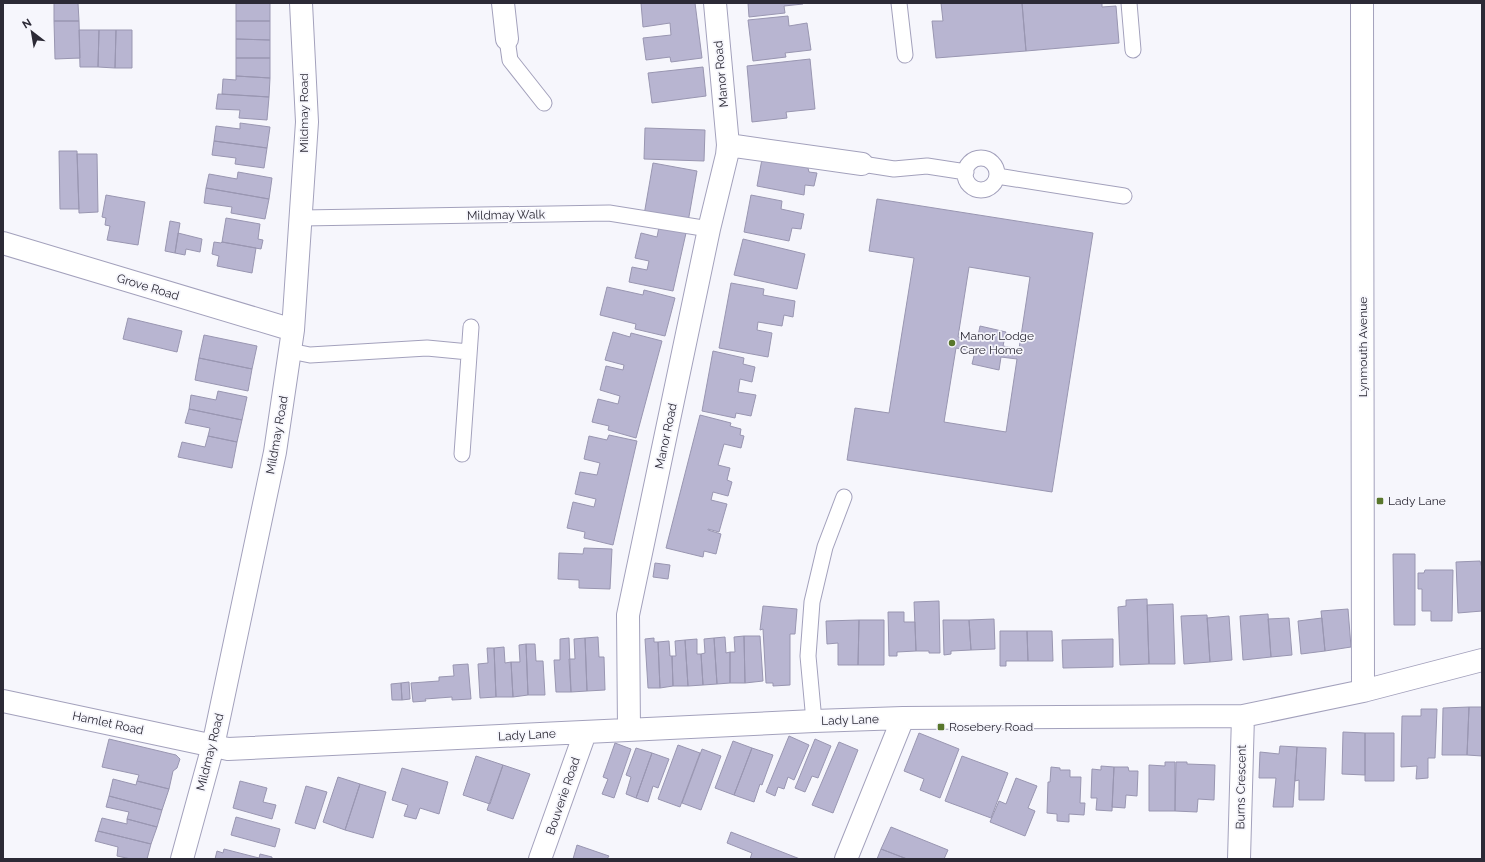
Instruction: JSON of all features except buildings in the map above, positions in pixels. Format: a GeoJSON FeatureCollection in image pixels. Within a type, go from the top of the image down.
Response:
{"type":"FeatureCollection","features":[{"type":"Feature","properties":{"kind":"street","name":"Mildmay Road"},"geometry":{"type":"LineString","coordinates":[[182,859],[213,746],[275,452],[292,340],[302,218],[307,122],[301,3]]}},
{"type":"Feature","properties":{"kind":"street"},"geometry":{"type":"LineString","coordinates":[[502,3],[507,39]]}},
{"type":"Feature","properties":{"kind":"street","name":"Manor Road"},"geometry":{"type":"LineString","coordinates":[[629,730],[628,615],[709,229],[727,155],[728,145],[715,3]]}},
{"type":"Feature","properties":{"kind":"street","name":"Lynmouth Avenue"},"geometry":{"type":"LineString","coordinates":[[1362,3],[1363,691]]}},
{"type":"Feature","properties":{"kind":"street"},"geometry":{"type":"LineString","coordinates":[[728,145],[862,164]]}},
{"type":"Feature","properties":{"kind":"street","name":"Grove Road"},"geometry":{"type":"LineString","coordinates":[[3,243],[292,340]]}},
{"type":"Feature","properties":{"kind":"street","name":"Lady Lane"},"geometry":{"type":"LineString","coordinates":[[213,746],[228,749],[903,718],[1243,716],[1363,691],[1482,660]]}},
{"type":"Feature","properties":{"kind":"street","name":"Hamlet Road"},"geometry":{"type":"LineString","coordinates":[[3,701],[213,746]]}},
{"type":"Feature","properties":{"kind":"street","name":"Burns Crescent"},"geometry":{"type":"LineString","coordinates":[[1239,859],[1243,716]]}},
{"type":"Feature","properties":{"kind":"street"},"geometry":{"type":"LineString","coordinates":[[846,859],[903,718]]}},
{"type":"Feature","properties":{"kind":"street","name":"Bouverie Road"},"geometry":{"type":"LineString","coordinates":[[540,859],[585,732]]}},
{"type":"Feature","properties":{"kind":"lane"},"geometry":{"type":"LineString","coordinates":[[899,3],[905,55]]}},
{"type":"Feature","properties":{"kind":"lane"},"geometry":{"type":"LineString","coordinates":[[1129,3],[1133,50]]}},
{"type":"Feature","properties":{"kind":"lane"},"geometry":{"type":"LineString","coordinates":[[507,39],[510,60],[544,103]]}},
{"type":"Feature","properties":{"kind":"lane"},"geometry":{"type":"LineString","coordinates":[[983,158],[992,162],[997,171],[997,176],[992,185],[982,190],[977,189],[968,183],[966,172],[967,168],[974,160],[983,158]]}},
{"type":"Feature","properties":{"kind":"lane"},"geometry":{"type":"LineString","coordinates":[[862,164],[894,169],[928,166],[966,172]]}},
{"type":"Feature","properties":{"kind":"lane"},"geometry":{"type":"LineString","coordinates":[[997,176],[1124,196]]}},
{"type":"Feature","properties":{"kind":"lane","name":"Mildmay Walk"},"geometry":{"type":"LineString","coordinates":[[302,218],[609,213],[709,229]]}},
{"type":"Feature","properties":{"kind":"lane"},"geometry":{"type":"LineString","coordinates":[[462,454],[471,327]]}},
{"type":"Feature","properties":{"kind":"lane"},"geometry":{"type":"LineString","coordinates":[[292,340],[310,355],[427,348],[469,352]]}},
{"type":"Feature","properties":{"kind":"lane"},"geometry":{"type":"LineString","coordinates":[[814,721],[808,656],[812,602],[825,547],[844,497]]}},
{"type":"Feature","properties":{"kind":"place","name":"Manor Lodge Care Home"},"geometry":{"type":"Point","coordinates":[952,343]}},
{"type":"Feature","properties":{"kind":"place","name":"Lady Lane"},"geometry":{"type":"Point","coordinates":[1380,501]}},
{"type":"Feature","properties":{"kind":"place","name":"Rosebery Road"},"geometry":{"type":"Point","coordinates":[941,727]}}]}
